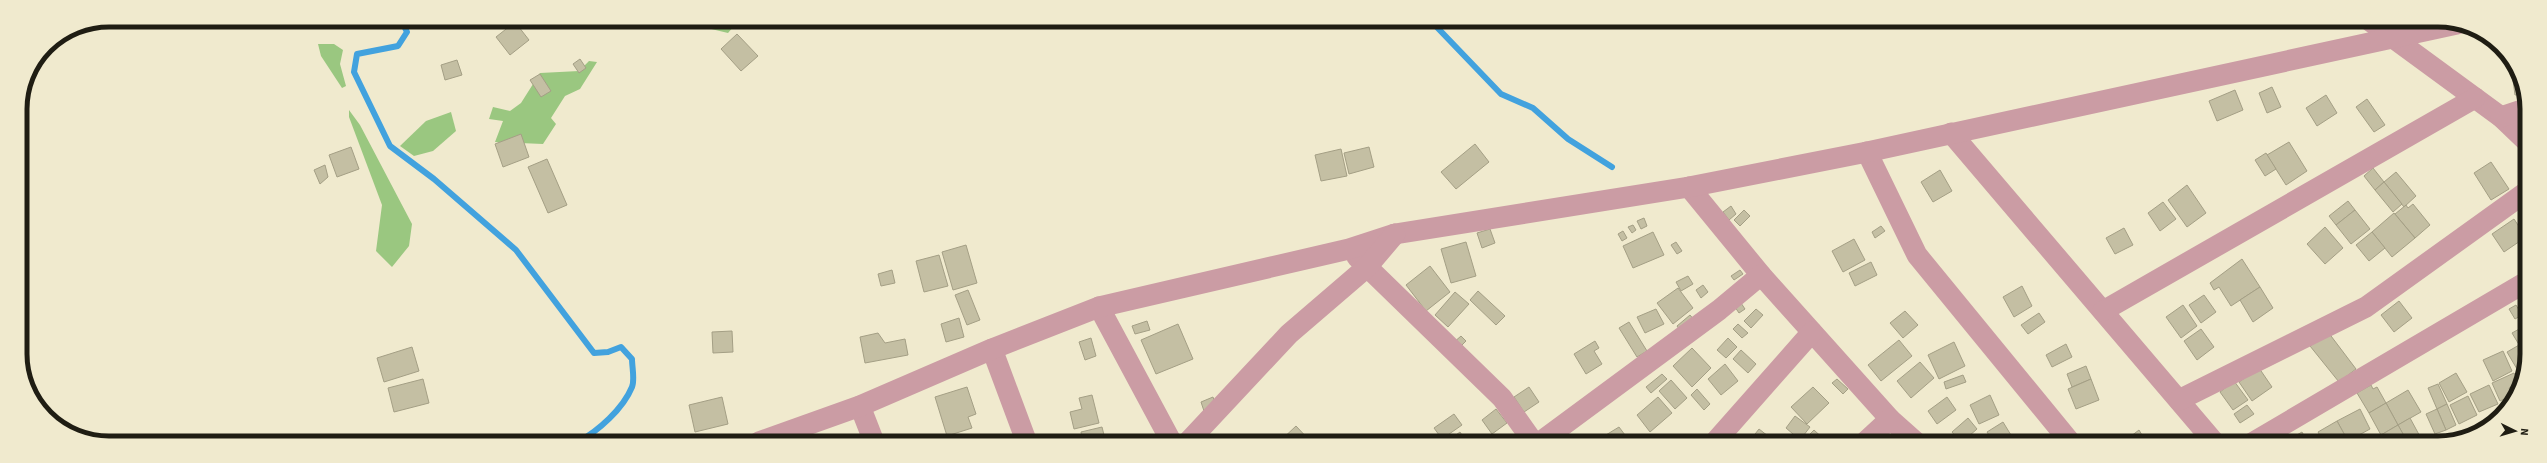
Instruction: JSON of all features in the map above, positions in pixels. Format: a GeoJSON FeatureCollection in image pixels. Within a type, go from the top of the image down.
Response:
{"type":"FeatureCollection","features":[{"type":"Feature","properties":{"kind":"street"},"geometry":{"type":"LineString","coordinates":[[2378,27],[2501,117],[2520,135]]}},
{"type":"Feature","properties":{"kind":"street"},"geometry":{"type":"LineString","coordinates":[[776,436],[860,406],[992,349],[1099,307],[1349,249],[1395,234],[1689,187],[1867,152],[2442,27]]}},
{"type":"Feature","properties":{"kind":"street"},"geometry":{"type":"LineString","coordinates":[[2103,311],[2476,98]]}},
{"type":"Feature","properties":{"kind":"street"},"geometry":{"type":"LineString","coordinates":[[2501,117],[2520,111]]}},
{"type":"Feature","properties":{"kind":"street"},"geometry":{"type":"LineString","coordinates":[[1951,133],[2209,436]]}},
{"type":"Feature","properties":{"kind":"street"},"geometry":{"type":"LineString","coordinates":[[1867,152],[1917,255],[2065,436]]}},
{"type":"Feature","properties":{"kind":"street"},"geometry":{"type":"LineString","coordinates":[[1689,187],[1761,275],[1890,419],[1908,436]]}},
{"type":"Feature","properties":{"kind":"street"},"geometry":{"type":"LineString","coordinates":[[2179,400],[2366,308],[2520,196]]}},
{"type":"Feature","properties":{"kind":"street"},"geometry":{"type":"LineString","coordinates":[[1194,436],[1289,334],[1367,267],[1395,234]]}},
{"type":"Feature","properties":{"kind":"street"},"geometry":{"type":"LineString","coordinates":[[1349,249],[1502,398],[1529,436]]}},
{"type":"Feature","properties":{"kind":"street"},"geometry":{"type":"LineString","coordinates":[[1548,436],[1719,310],[1761,275]]}},
{"type":"Feature","properties":{"kind":"street"},"geometry":{"type":"LineString","coordinates":[[2264,436],[2520,286]]}},
{"type":"Feature","properties":{"kind":"street"},"geometry":{"type":"LineString","coordinates":[[1099,307],[1168,436]]}},
{"type":"Feature","properties":{"kind":"street"},"geometry":{"type":"LineString","coordinates":[[1720,436],[1812,332]]}},
{"type":"Feature","properties":{"kind":"street"},"geometry":{"type":"LineString","coordinates":[[992,349],[1025,436]]}},
{"type":"Feature","properties":{"kind":"street"},"geometry":{"type":"LineString","coordinates":[[860,406],[872,436]]}},
{"type":"Feature","properties":{"kind":"street"},"geometry":{"type":"LineString","coordinates":[[1872,436],[1890,419]]}},
{"type":"Feature","properties":{"kind":"green space"},"geometry":{"type":"Polygon","coordinates":[[[703,27],[733,27],[728,33],[703,27]]]}},
{"type":"Feature","properties":{"kind":"green space"},"geometry":{"type":"Polygon","coordinates":[[[318,44],[334,44],[343,50],[340,64],[346,86],[342,88],[321,56],[318,44]]]}},
{"type":"Feature","properties":{"kind":"green space"},"geometry":{"type":"Polygon","coordinates":[[[589,61],[597,62],[580,89],[565,96],[551,118],[556,124],[543,144],[495,142],[503,121],[489,119],[493,107],[510,111],[521,103],[540,73],[579,71],[589,61]]]}},
{"type":"Feature","properties":{"kind":"green space"},"geometry":{"type":"Polygon","coordinates":[[[349,110],[360,125],[412,224],[409,246],[392,267],[376,251],[382,205],[349,117],[349,110]]]}},
{"type":"Feature","properties":{"kind":"green space"},"geometry":{"type":"Polygon","coordinates":[[[451,112],[456,131],[433,151],[414,156],[400,146],[426,121],[451,112]]]}},
{"type":"Feature","properties":{"kind":"building"},"geometry":{"type":"Polygon","coordinates":[[[509,27],[519,27],[529,40],[510,55],[496,37],[509,27]]]}},
{"type":"Feature","properties":{"kind":"building"},"geometry":{"type":"Polygon","coordinates":[[[737,34],[758,56],[741,71],[721,49],[737,34]]]}},
{"type":"Feature","properties":{"kind":"building"},"geometry":{"type":"Polygon","coordinates":[[[580,59],[586,68],[579,73],[573,64],[580,59]]]}},
{"type":"Feature","properties":{"kind":"building"},"geometry":{"type":"Polygon","coordinates":[[[457,60],[462,75],[445,80],[441,65],[457,60]]]}},
{"type":"Feature","properties":{"kind":"building"},"geometry":{"type":"Polygon","coordinates":[[[540,74],[551,91],[541,97],[530,80],[540,74]]]}},
{"type":"Feature","properties":{"kind":"building"},"geometry":{"type":"Polygon","coordinates":[[[2513,80],[2515,80],[2516,83],[2518,95],[2515,95],[2513,80]]]}},
{"type":"Feature","properties":{"kind":"building"},"geometry":{"type":"Polygon","coordinates":[[[2272,87],[2281,107],[2267,113],[2259,93],[2272,87]]]}},
{"type":"Feature","properties":{"kind":"building"},"geometry":{"type":"Polygon","coordinates":[[[2235,90],[2243,110],[2217,121],[2209,101],[2235,90]]]}},
{"type":"Feature","properties":{"kind":"building"},"geometry":{"type":"Polygon","coordinates":[[[2326,95],[2337,113],[2317,126],[2306,108],[2326,95]]]}},
{"type":"Feature","properties":{"kind":"building"},"geometry":{"type":"Polygon","coordinates":[[[2367,99],[2385,125],[2374,132],[2356,107],[2367,99]]]}},
{"type":"Feature","properties":{"kind":"building"},"geometry":{"type":"Polygon","coordinates":[[[521,134],[529,157],[503,167],[495,144],[521,134]]]}},
{"type":"Feature","properties":{"kind":"building"},"geometry":{"type":"Polygon","coordinates":[[[2289,142],[2307,171],[2286,185],[2267,155],[2289,142]]]}},
{"type":"Feature","properties":{"kind":"building"},"geometry":{"type":"Polygon","coordinates":[[[1475,144],[1489,162],[1456,189],[1441,172],[1475,144]]]}},
{"type":"Feature","properties":{"kind":"building"},"geometry":{"type":"Polygon","coordinates":[[[351,147],[359,169],[337,177],[329,155],[351,147]]]}},
{"type":"Feature","properties":{"kind":"building"},"geometry":{"type":"Polygon","coordinates":[[[1369,147],[1374,167],[1349,174],[1344,153],[1369,147]]]}},
{"type":"Feature","properties":{"kind":"building"},"geometry":{"type":"Polygon","coordinates":[[[1341,149],[1347,176],[1321,181],[1315,155],[1341,149]]]}},
{"type":"Feature","properties":{"kind":"building"},"geometry":{"type":"Polygon","coordinates":[[[2266,153],[2276,169],[2265,176],[2255,160],[2266,153]]]}},
{"type":"Feature","properties":{"kind":"building"},"geometry":{"type":"Polygon","coordinates":[[[547,159],[567,205],[548,213],[528,167],[547,159]]]}},
{"type":"Feature","properties":{"kind":"building"},"geometry":{"type":"Polygon","coordinates":[[[2491,162],[2509,189],[2491,200],[2474,173],[2491,162]]]}},
{"type":"Feature","properties":{"kind":"building"},"geometry":{"type":"Polygon","coordinates":[[[325,165],[328,177],[320,184],[314,170],[325,165]]]}},
{"type":"Feature","properties":{"kind":"building"},"geometry":{"type":"Polygon","coordinates":[[[2373,168],[2384,182],[2375,190],[2364,176],[2373,168]]]}},
{"type":"Feature","properties":{"kind":"building"},"geometry":{"type":"Polygon","coordinates":[[[1940,170],[1952,191],[1933,202],[1921,182],[1940,170]]]}},
{"type":"Feature","properties":{"kind":"building"},"geometry":{"type":"Polygon","coordinates":[[[2396,172],[2416,196],[2404,207],[2384,182],[2396,172]]]}},
{"type":"Feature","properties":{"kind":"building"},"geometry":{"type":"Polygon","coordinates":[[[2384,182],[2402,204],[2393,212],[2375,190],[2384,182]]]}},
{"type":"Feature","properties":{"kind":"building"},"geometry":{"type":"Polygon","coordinates":[[[2187,185],[2206,213],[2187,227],[2168,200],[2187,185]]]}},
{"type":"Feature","properties":{"kind":"building"},"geometry":{"type":"Polygon","coordinates":[[[2348,201],[2355,210],[2336,225],[2329,216],[2348,201]]]}},
{"type":"Feature","properties":{"kind":"building"},"geometry":{"type":"Polygon","coordinates":[[[2163,202],[2176,219],[2160,231],[2148,213],[2163,202]]]}},
{"type":"Feature","properties":{"kind":"building"},"geometry":{"type":"Polygon","coordinates":[[[2413,204],[2430,225],[2415,238],[2395,214],[2406,205],[2408,208],[2413,204]]]}},
{"type":"Feature","properties":{"kind":"building"},"geometry":{"type":"Polygon","coordinates":[[[1731,206],[1736,214],[1729,220],[1723,212],[1731,206]]]}},
{"type":"Feature","properties":{"kind":"building"},"geometry":{"type":"Polygon","coordinates":[[[1744,210],[1750,216],[1740,226],[1734,220],[1744,210]]]}},
{"type":"Feature","properties":{"kind":"building"},"geometry":{"type":"Polygon","coordinates":[[[2355,210],[2370,229],[2351,244],[2336,225],[2355,210]]]}},
{"type":"Feature","properties":{"kind":"building"},"geometry":{"type":"Polygon","coordinates":[[[2394,213],[2415,238],[2392,257],[2372,232],[2394,213]]]}},
{"type":"Feature","properties":{"kind":"building"},"geometry":{"type":"Polygon","coordinates":[[[1644,218],[1647,226],[1641,229],[1637,221],[1644,218]]]}},
{"type":"Feature","properties":{"kind":"building"},"geometry":{"type":"Polygon","coordinates":[[[2514,219],[2520,228],[2520,241],[2504,252],[2492,234],[2514,219]]]}},
{"type":"Feature","properties":{"kind":"building"},"geometry":{"type":"Polygon","coordinates":[[[1633,225],[1636,230],[1632,233],[1628,227],[1633,225]]]}},
{"type":"Feature","properties":{"kind":"building"},"geometry":{"type":"Polygon","coordinates":[[[1881,226],[1885,231],[1875,238],[1872,232],[1881,226]]]}},
{"type":"Feature","properties":{"kind":"building"},"geometry":{"type":"Polygon","coordinates":[[[2325,227],[2343,248],[2325,264],[2307,244],[2325,227]]]}},
{"type":"Feature","properties":{"kind":"building"},"geometry":{"type":"Polygon","coordinates":[[[2124,228],[2133,245],[2115,254],[2106,238],[2124,228]]]}},
{"type":"Feature","properties":{"kind":"building"},"geometry":{"type":"Polygon","coordinates":[[[1490,229],[1495,243],[1482,248],[1477,233],[1490,229]]]}},
{"type":"Feature","properties":{"kind":"building"},"geometry":{"type":"Polygon","coordinates":[[[1623,231],[1627,238],[1622,241],[1618,234],[1623,231]]]}},
{"type":"Feature","properties":{"kind":"building"},"geometry":{"type":"Polygon","coordinates":[[[1653,232],[1664,255],[1633,268],[1623,246],[1653,232]]]}},
{"type":"Feature","properties":{"kind":"building"},"geometry":{"type":"Polygon","coordinates":[[[2372,232],[2385,248],[2369,261],[2356,245],[2372,232]]]}},
{"type":"Feature","properties":{"kind":"building"},"geometry":{"type":"Polygon","coordinates":[[[1854,239],[1865,260],[1843,272],[1832,251],[1854,239]]]}},
{"type":"Feature","properties":{"kind":"building"},"geometry":{"type":"Polygon","coordinates":[[[1466,242],[1476,276],[1451,283],[1441,249],[1466,242]]]}},
{"type":"Feature","properties":{"kind":"building"},"geometry":{"type":"Polygon","coordinates":[[[1676,242],[1682,251],[1677,254],[1671,245],[1676,242]]]}},
{"type":"Feature","properties":{"kind":"building"},"geometry":{"type":"Polygon","coordinates":[[[966,245],[977,283],[953,290],[942,252],[966,245]]]}},
{"type":"Feature","properties":{"kind":"building"},"geometry":{"type":"Polygon","coordinates":[[[939,255],[948,286],[924,292],[916,261],[939,255]]]}},
{"type":"Feature","properties":{"kind":"building"},"geometry":{"type":"Polygon","coordinates":[[[2242,259],[2260,287],[2231,306],[2219,287],[2214,290],[2210,283],[2242,259]]]}},
{"type":"Feature","properties":{"kind":"building"},"geometry":{"type":"Polygon","coordinates":[[[1871,262],[1877,275],[1855,286],[1849,273],[1871,262]]]}},
{"type":"Feature","properties":{"kind":"building"},"geometry":{"type":"Polygon","coordinates":[[[1430,266],[1450,292],[1426,311],[1406,285],[1430,266]]]}},
{"type":"Feature","properties":{"kind":"building"},"geometry":{"type":"Polygon","coordinates":[[[892,270],[895,283],[881,286],[878,274],[892,270]]]}},
{"type":"Feature","properties":{"kind":"building"},"geometry":{"type":"Polygon","coordinates":[[[1740,270],[1743,274],[1734,280],[1731,276],[1740,270]]]}},
{"type":"Feature","properties":{"kind":"building"},"geometry":{"type":"Polygon","coordinates":[[[1688,276],[1693,284],[1681,291],[1676,282],[1688,276]]]}},
{"type":"Feature","properties":{"kind":"building"},"geometry":{"type":"Polygon","coordinates":[[[1703,285],[1708,292],[1701,298],[1696,290],[1703,285]]]}},
{"type":"Feature","properties":{"kind":"building"},"geometry":{"type":"Polygon","coordinates":[[[2022,286],[2032,306],[2014,317],[2003,297],[2022,286]]]}},
{"type":"Feature","properties":{"kind":"building"},"geometry":{"type":"Polygon","coordinates":[[[2260,287],[2273,308],[2253,322],[2240,300],[2260,287]]]}},
{"type":"Feature","properties":{"kind":"building"},"geometry":{"type":"Polygon","coordinates":[[[1678,288],[1693,308],[1673,324],[1657,303],[1678,288]]]}},
{"type":"Feature","properties":{"kind":"building"},"geometry":{"type":"Polygon","coordinates":[[[968,290],[980,320],[967,325],[955,295],[968,290]]]}},
{"type":"Feature","properties":{"kind":"building"},"geometry":{"type":"Polygon","coordinates":[[[1478,291],[1505,316],[1496,325],[1470,300],[1478,291]]]}},
{"type":"Feature","properties":{"kind":"building"},"geometry":{"type":"Polygon","coordinates":[[[1455,292],[1469,304],[1448,327],[1435,315],[1455,292]]]}},
{"type":"Feature","properties":{"kind":"building"},"geometry":{"type":"Polygon","coordinates":[[[2204,295],[2216,312],[2201,323],[2189,305],[2204,295]]]}},
{"type":"Feature","properties":{"kind":"building"},"geometry":{"type":"Polygon","coordinates":[[[2399,301],[2412,318],[2394,332],[2381,315],[2399,301]]]}},
{"type":"Feature","properties":{"kind":"building"},"geometry":{"type":"Polygon","coordinates":[[[1741,303],[1745,309],[1739,313],[1735,307],[1741,303]]]}},
{"type":"Feature","properties":{"kind":"building"},"geometry":{"type":"Polygon","coordinates":[[[2183,305],[2197,326],[2181,338],[2166,317],[2183,305]]]}},
{"type":"Feature","properties":{"kind":"building"},"geometry":{"type":"Polygon","coordinates":[[[2516,305],[2520,312],[2520,316],[2515,319],[2509,309],[2516,305]]]}},
{"type":"Feature","properties":{"kind":"building"},"geometry":{"type":"Polygon","coordinates":[[[1656,309],[1664,324],[1645,333],[1637,317],[1656,309]]]}},
{"type":"Feature","properties":{"kind":"building"},"geometry":{"type":"Polygon","coordinates":[[[1756,309],[1763,315],[1751,328],[1744,321],[1756,309]]]}},
{"type":"Feature","properties":{"kind":"building"},"geometry":{"type":"Polygon","coordinates":[[[1905,311],[1918,325],[1903,338],[1890,323],[1905,311]]]}},
{"type":"Feature","properties":{"kind":"building"},"geometry":{"type":"Polygon","coordinates":[[[2039,313],[2045,322],[2028,334],[2021,325],[2039,313]]]}},
{"type":"Feature","properties":{"kind":"building"},"geometry":{"type":"Polygon","coordinates":[[[1690,315],[1695,321],[1681,332],[1677,326],[1690,315]]]}},
{"type":"Feature","properties":{"kind":"building"},"geometry":{"type":"Polygon","coordinates":[[[959,318],[964,337],[946,342],[941,324],[959,318]]]}},
{"type":"Feature","properties":{"kind":"building"},"geometry":{"type":"Polygon","coordinates":[[[1147,321],[1150,330],[1135,334],[1132,326],[1147,321]]]}},
{"type":"Feature","properties":{"kind":"building"},"geometry":{"type":"Polygon","coordinates":[[[1629,322],[1647,351],[1637,357],[1619,328],[1629,322]]]}},
{"type":"Feature","properties":{"kind":"building"},"geometry":{"type":"Polygon","coordinates":[[[1178,324],[1193,359],[1156,374],[1141,340],[1178,324]]]}},
{"type":"Feature","properties":{"kind":"building"},"geometry":{"type":"Polygon","coordinates":[[[1738,324],[1748,333],[1742,338],[1733,329],[1738,324]]]}},
{"type":"Feature","properties":{"kind":"building"},"geometry":{"type":"Polygon","coordinates":[[[2201,329],[2214,347],[2197,360],[2184,341],[2201,329]]]}},
{"type":"Feature","properties":{"kind":"building"},"geometry":{"type":"Polygon","coordinates":[[[2520,329],[2520,342],[2518,343],[2512,333],[2520,329]]]}},
{"type":"Feature","properties":{"kind":"building"},"geometry":{"type":"Polygon","coordinates":[[[732,331],[733,352],[713,353],[712,332],[732,331]]]}},
{"type":"Feature","properties":{"kind":"building"},"geometry":{"type":"Polygon","coordinates":[[[2328,332],[2356,369],[2339,382],[2310,346],[2328,332]]]}},
{"type":"Feature","properties":{"kind":"building"},"geometry":{"type":"Polygon","coordinates":[[[878,333],[885,343],[905,339],[908,355],[865,363],[860,337],[878,333]]]}},
{"type":"Feature","properties":{"kind":"building"},"geometry":{"type":"Polygon","coordinates":[[[1461,336],[1466,341],[1459,348],[1453,343],[1461,336]]]}},
{"type":"Feature","properties":{"kind":"building"},"geometry":{"type":"Polygon","coordinates":[[[1091,338],[1096,356],[1085,360],[1079,342],[1091,338]]]}},
{"type":"Feature","properties":{"kind":"building"},"geometry":{"type":"Polygon","coordinates":[[[1728,338],[1737,347],[1726,358],[1717,350],[1728,338]]]}},
{"type":"Feature","properties":{"kind":"building"},"geometry":{"type":"Polygon","coordinates":[[[1899,340],[1912,356],[1881,381],[1868,365],[1899,340]]]}},
{"type":"Feature","properties":{"kind":"building"},"geometry":{"type":"Polygon","coordinates":[[[1595,341],[1599,348],[1594,351],[1602,364],[1586,374],[1574,354],[1595,341]]]}},
{"type":"Feature","properties":{"kind":"building"},"geometry":{"type":"Polygon","coordinates":[[[1954,342],[1965,366],[1939,379],[1928,355],[1954,342]]]}},
{"type":"Feature","properties":{"kind":"building"},"geometry":{"type":"Polygon","coordinates":[[[2066,344],[2072,357],[2052,367],[2046,355],[2066,344]]]}},
{"type":"Feature","properties":{"kind":"building"},"geometry":{"type":"Polygon","coordinates":[[[2520,344],[2518,368],[2517,369],[2507,352],[2520,344]]]}},
{"type":"Feature","properties":{"kind":"building"},"geometry":{"type":"Polygon","coordinates":[[[412,347],[419,371],[384,382],[377,358],[412,347]]]}},
{"type":"Feature","properties":{"kind":"building"},"geometry":{"type":"Polygon","coordinates":[[[1692,348],[1711,368],[1692,387],[1673,366],[1692,348]]]}},
{"type":"Feature","properties":{"kind":"building"},"geometry":{"type":"Polygon","coordinates":[[[1741,350],[1756,364],[1748,373],[1733,359],[1741,350]]]}},
{"type":"Feature","properties":{"kind":"building"},"geometry":{"type":"Polygon","coordinates":[[[2503,351],[2512,371],[2493,381],[2483,360],[2503,351]]]}},
{"type":"Feature","properties":{"kind":"building"},"geometry":{"type":"Polygon","coordinates":[[[1920,362],[1934,378],[1911,398],[1897,381],[1920,362]]]}},
{"type":"Feature","properties":{"kind":"building"},"geometry":{"type":"Polygon","coordinates":[[[1725,364],[1738,381],[1721,395],[1708,379],[1725,364]]]}},
{"type":"Feature","properties":{"kind":"building"},"geometry":{"type":"Polygon","coordinates":[[[2086,366],[2091,379],[2072,387],[2067,374],[2086,366]]]}},
{"type":"Feature","properties":{"kind":"building"},"geometry":{"type":"Polygon","coordinates":[[[2259,368],[2272,387],[2252,401],[2239,382],[2259,368]]]}},
{"type":"Feature","properties":{"kind":"building"},"geometry":{"type":"Polygon","coordinates":[[[2456,373],[2467,392],[2449,402],[2439,383],[2456,373]]]}},
{"type":"Feature","properties":{"kind":"building"},"geometry":{"type":"Polygon","coordinates":[[[2514,373],[2516,378],[2514,385],[2509,388],[2511,392],[2508,397],[2500,401],[2492,383],[2514,373]]]}},
{"type":"Feature","properties":{"kind":"building"},"geometry":{"type":"Polygon","coordinates":[[[1662,374],[1667,379],[1651,393],[1646,387],[1662,374]]]}},
{"type":"Feature","properties":{"kind":"building"},"geometry":{"type":"Polygon","coordinates":[[[1963,375],[1966,382],[1946,389],[1944,382],[1963,375]]]}},
{"type":"Feature","properties":{"kind":"building"},"geometry":{"type":"Polygon","coordinates":[[[423,379],[429,403],[394,412],[388,388],[423,379]]]}},
{"type":"Feature","properties":{"kind":"building"},"geometry":{"type":"Polygon","coordinates":[[[1837,379],[1848,389],[1843,394],[1832,383],[1837,379]]]}},
{"type":"Feature","properties":{"kind":"building"},"geometry":{"type":"Polygon","coordinates":[[[2091,379],[2099,400],[2076,409],[2068,389],[2091,379]]]}},
{"type":"Feature","properties":{"kind":"building"},"geometry":{"type":"Polygon","coordinates":[[[1671,380],[1687,398],[1675,409],[1659,391],[1671,380]]]}},
{"type":"Feature","properties":{"kind":"building"},"geometry":{"type":"Polygon","coordinates":[[[2234,381],[2248,400],[2233,410],[2220,392],[2234,381]]]}},
{"type":"Feature","properties":{"kind":"building"},"geometry":{"type":"Polygon","coordinates":[[[2438,384],[2447,404],[2437,409],[2428,388],[2438,384]]]}},
{"type":"Feature","properties":{"kind":"building"},"geometry":{"type":"Polygon","coordinates":[[[2371,385],[2373,389],[2377,387],[2386,403],[2369,413],[2357,393],[2371,385]]]}},
{"type":"Feature","properties":{"kind":"building"},"geometry":{"type":"Polygon","coordinates":[[[2489,385],[2498,404],[2479,412],[2470,394],[2489,385]]]}},
{"type":"Feature","properties":{"kind":"building"},"geometry":{"type":"Polygon","coordinates":[[[967,387],[976,414],[968,417],[972,428],[947,436],[935,397],[967,387]]]}},
{"type":"Feature","properties":{"kind":"building"},"geometry":{"type":"Polygon","coordinates":[[[1529,387],[1539,402],[1524,412],[1514,397],[1529,387]]]}},
{"type":"Feature","properties":{"kind":"building"},"geometry":{"type":"Polygon","coordinates":[[[1813,387],[1829,403],[1807,424],[1791,407],[1813,387]]]}},
{"type":"Feature","properties":{"kind":"building"},"geometry":{"type":"Polygon","coordinates":[[[1697,389],[1710,404],[1704,410],[1691,395],[1697,389]]]}},
{"type":"Feature","properties":{"kind":"building"},"geometry":{"type":"Polygon","coordinates":[[[2408,390],[2421,412],[2398,425],[2386,403],[2408,390]]]}},
{"type":"Feature","properties":{"kind":"building"},"geometry":{"type":"Polygon","coordinates":[[[1092,395],[1099,423],[1074,429],[1070,412],[1082,409],[1079,398],[1092,395]]]}},
{"type":"Feature","properties":{"kind":"building"},"geometry":{"type":"Polygon","coordinates":[[[1990,395],[1999,415],[1979,424],[1970,405],[1990,395]]]}},
{"type":"Feature","properties":{"kind":"building"},"geometry":{"type":"Polygon","coordinates":[[[2468,396],[2477,415],[2459,424],[2450,405],[2468,396]]]}},
{"type":"Feature","properties":{"kind":"building"},"geometry":{"type":"Polygon","coordinates":[[[722,397],[728,424],[695,432],[689,405],[722,397]]]}},
{"type":"Feature","properties":{"kind":"building"},"geometry":{"type":"Polygon","coordinates":[[[1213,397],[1216,406],[1204,411],[1201,402],[1213,397]]]}},
{"type":"Feature","properties":{"kind":"building"},"geometry":{"type":"Polygon","coordinates":[[[1658,397],[1672,413],[1650,432],[1637,415],[1658,397]]]}},
{"type":"Feature","properties":{"kind":"building"},"geometry":{"type":"Polygon","coordinates":[[[1947,397],[1956,410],[1937,424],[1928,411],[1947,397]]]}},
{"type":"Feature","properties":{"kind":"building"},"geometry":{"type":"Polygon","coordinates":[[[2386,403],[2398,425],[2381,435],[2369,413],[2386,403]]]}},
{"type":"Feature","properties":{"kind":"building"},"geometry":{"type":"Polygon","coordinates":[[[2447,404],[2456,425],[2446,430],[2437,409],[2447,404]]]}},
{"type":"Feature","properties":{"kind":"building"},"geometry":{"type":"Polygon","coordinates":[[[2247,405],[2254,414],[2240,423],[2234,414],[2247,405]]]}},
{"type":"Feature","properties":{"kind":"building"},"geometry":{"type":"Polygon","coordinates":[[[1496,409],[1507,423],[1492,434],[1482,420],[1496,409]]]}},
{"type":"Feature","properties":{"kind":"building"},"geometry":{"type":"Polygon","coordinates":[[[2360,409],[2370,429],[2357,436],[2345,436],[2337,421],[2360,409]]]}},
{"type":"Feature","properties":{"kind":"building"},"geometry":{"type":"Polygon","coordinates":[[[2437,409],[2446,430],[2435,434],[2426,414],[2437,409]]]}},
{"type":"Feature","properties":{"kind":"building"},"geometry":{"type":"Polygon","coordinates":[[[1454,414],[1462,425],[1446,436],[1440,436],[1434,428],[1454,414]]]}},
{"type":"Feature","properties":{"kind":"building"},"geometry":{"type":"Polygon","coordinates":[[[1795,416],[1810,427],[1803,436],[1795,436],[1786,428],[1795,416]]]}},
{"type":"Feature","properties":{"kind":"building"},"geometry":{"type":"Polygon","coordinates":[[[1968,418],[1977,429],[1969,436],[1955,436],[1952,432],[1968,418]]]}},
{"type":"Feature","properties":{"kind":"building"},"geometry":{"type":"Polygon","coordinates":[[[2410,418],[2420,436],[2404,436],[2398,425],[2410,418]]]}},
{"type":"Feature","properties":{"kind":"building"},"geometry":{"type":"Polygon","coordinates":[[[2337,421],[2345,436],[2320,436],[2318,432],[2337,421]]]}},
{"type":"Feature","properties":{"kind":"building"},"geometry":{"type":"Polygon","coordinates":[[[2003,422],[2012,436],[1990,436],[1987,432],[2003,422]]]}},
{"type":"Feature","properties":{"kind":"building"},"geometry":{"type":"Polygon","coordinates":[[[2398,425],[2404,436],[2382,436],[2398,425]]]}},
{"type":"Feature","properties":{"kind":"building"},"geometry":{"type":"Polygon","coordinates":[[[1296,426],[1305,436],[1285,436],[1296,426]]]}},
{"type":"Feature","properties":{"kind":"building"},"geometry":{"type":"Polygon","coordinates":[[[1102,427],[1104,436],[1082,436],[1081,432],[1102,427]]]}},
{"type":"Feature","properties":{"kind":"building"},"geometry":{"type":"Polygon","coordinates":[[[1619,427],[1626,436],[1604,436],[1619,427]]]}},
{"type":"Feature","properties":{"kind":"building"},"geometry":{"type":"Polygon","coordinates":[[[1759,429],[1768,436],[1754,436],[1759,429]]]}},
{"type":"Feature","properties":{"kind":"building"},"geometry":{"type":"Polygon","coordinates":[[[1814,430],[1820,436],[1808,436],[1814,430]]]}},
{"type":"Feature","properties":{"kind":"building"},"geometry":{"type":"Polygon","coordinates":[[[2139,430],[2143,436],[2131,436],[2139,430]]]}},
{"type":"Feature","properties":{"kind":"building"},"geometry":{"type":"Polygon","coordinates":[[[1460,432],[1463,436],[1455,436],[1460,432]]]}},
{"type":"Feature","properties":{"kind":"building"},"geometry":{"type":"Polygon","coordinates":[[[2302,432],[2304,436],[2295,436],[2302,432]]]}},
{"type":"Feature","properties":{"kind":"waterway"},"geometry":{"type":"LineString","coordinates":[[404,27],[407,32],[398,46],[357,54],[354,72],[390,146],[434,179],[516,250],[594,353],[608,352],[621,347],[632,359],[633,381],[628,395],[609,419],[588,436]]}},
{"type":"Feature","properties":{"kind":"waterway"},"geometry":{"type":"LineString","coordinates":[[1437,27],[1501,94],[1533,108],[1568,139],[1612,167]]}}]}
